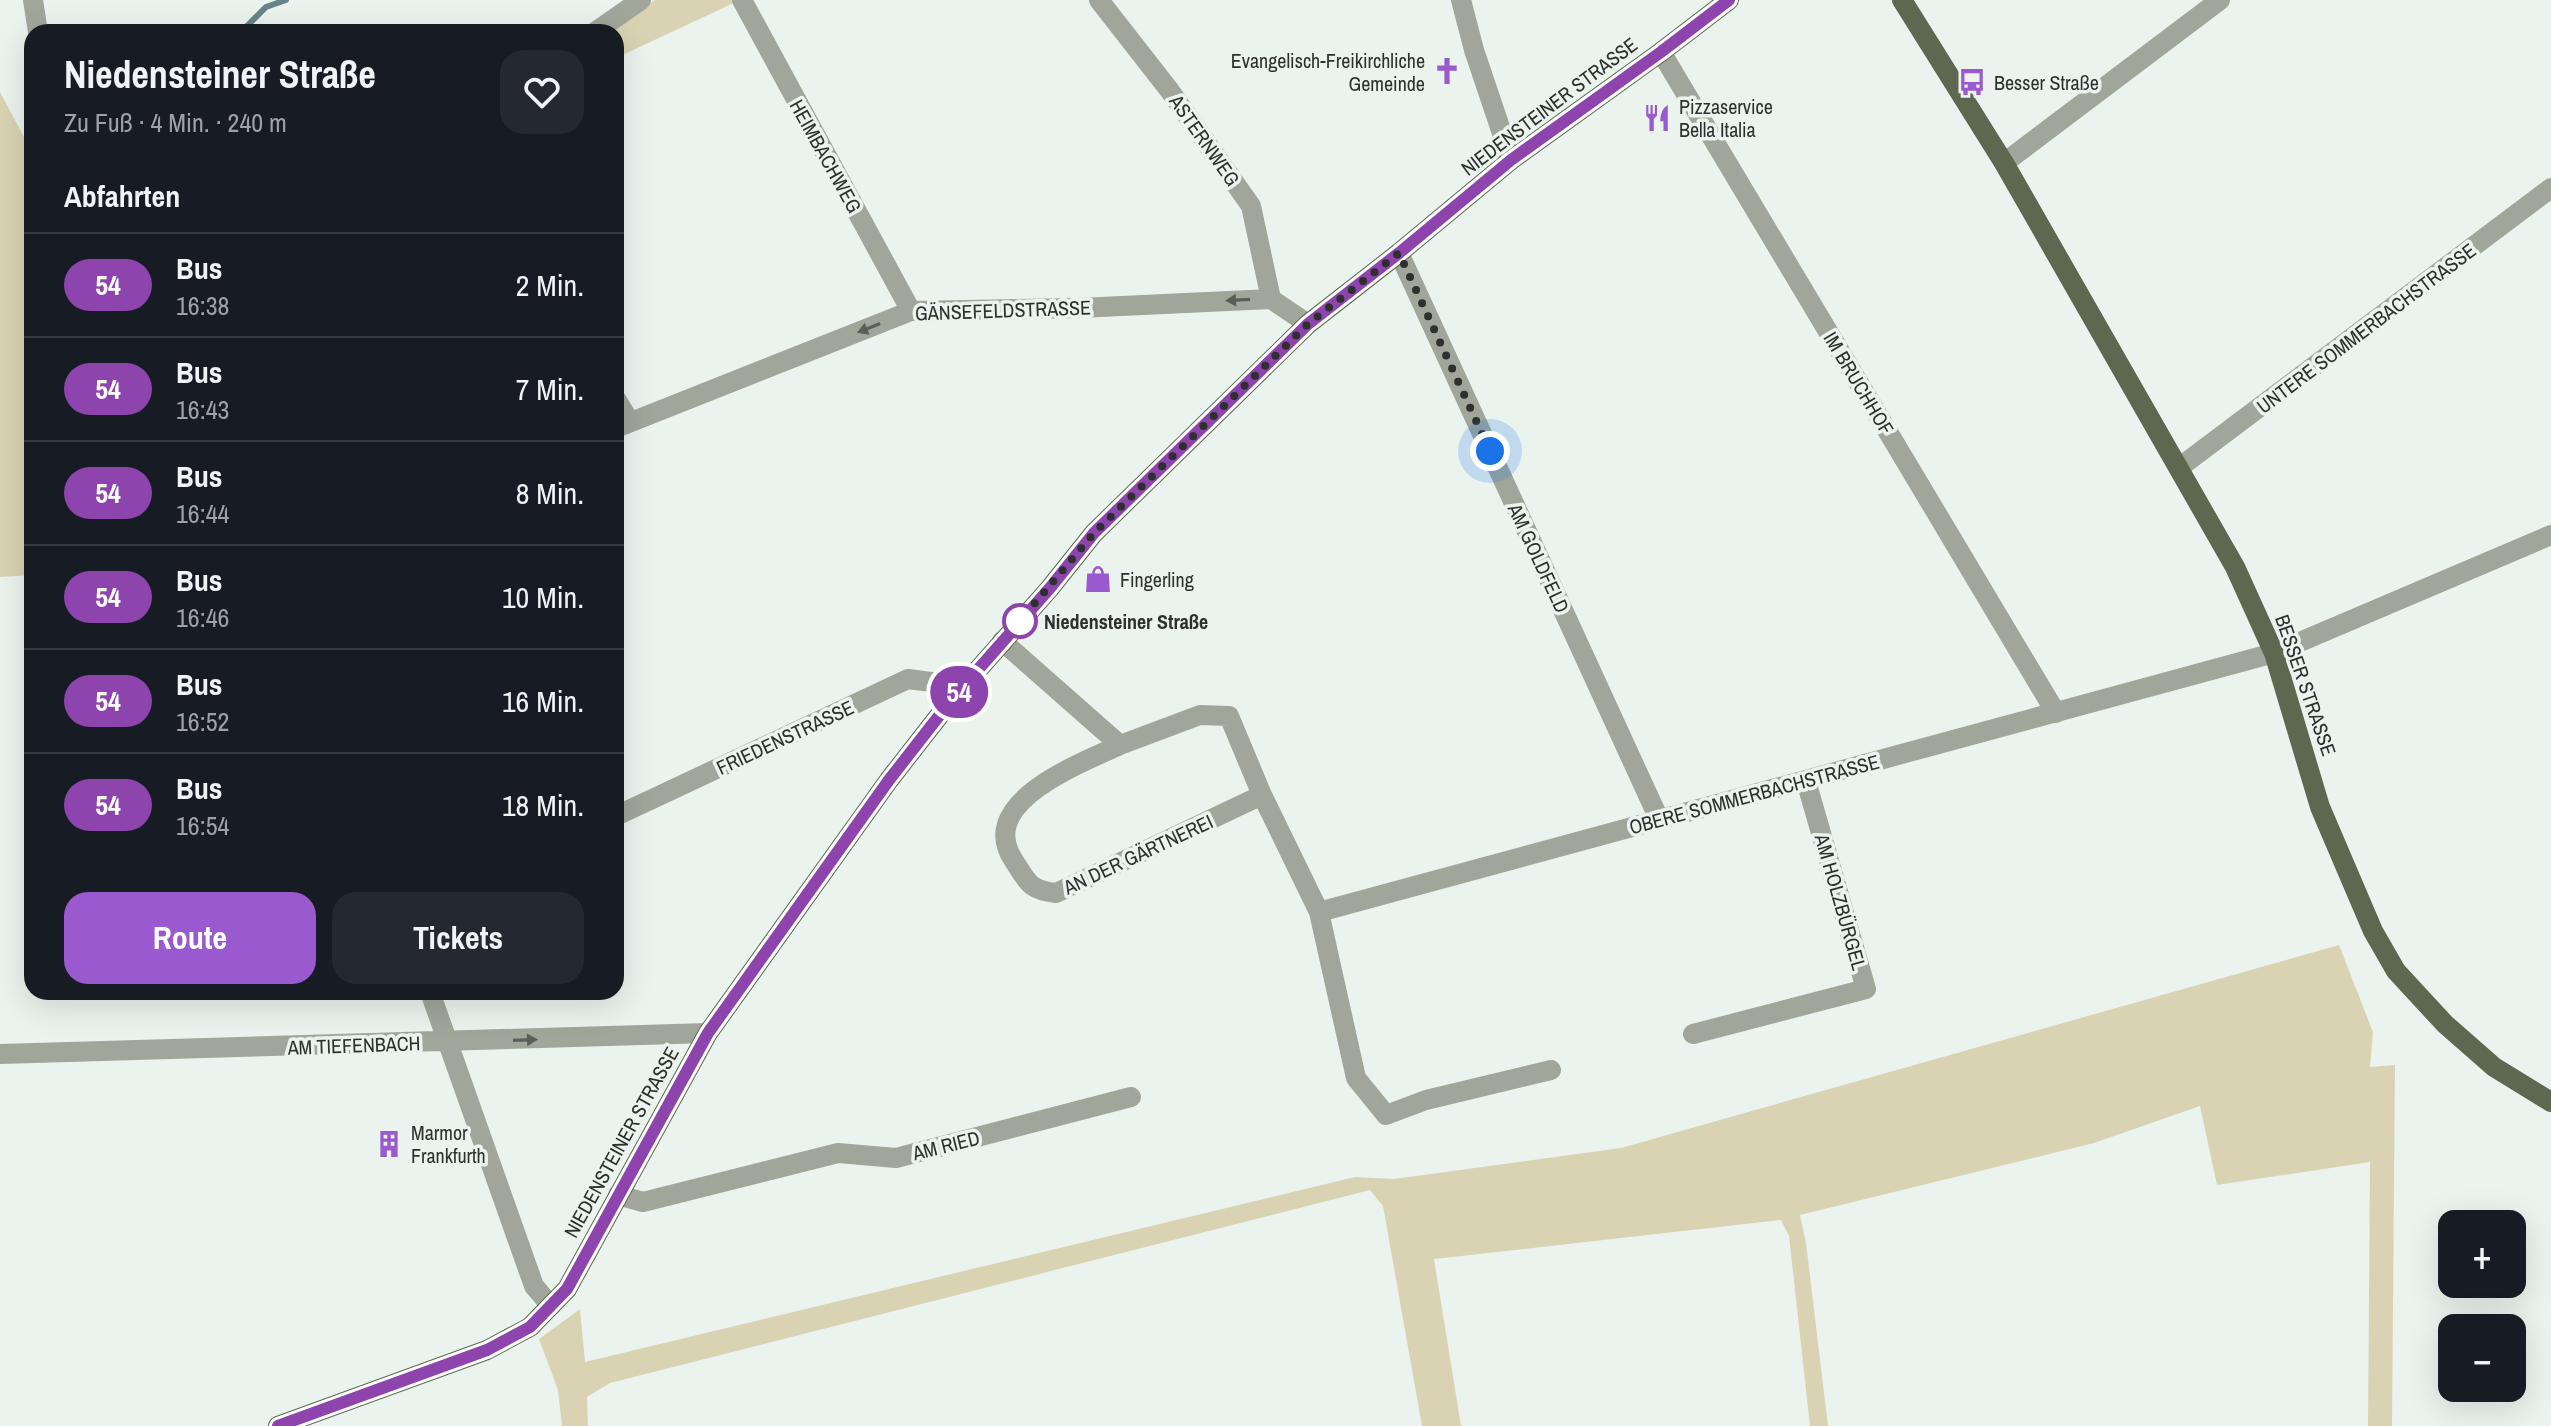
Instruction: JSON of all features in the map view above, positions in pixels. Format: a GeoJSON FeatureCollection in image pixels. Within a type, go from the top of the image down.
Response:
{"type":"FeatureCollection","features":[{"type":"Feature","properties":{"kind":"main road","name":"NIEDENSTEINER STRASSE"},"geometry":{"type":"LineString","coordinates":[[278,1426],[487,1350],[530,1327],[567,1289],[708,1033],[825,866],[953,698],[1094,533],[1308,324],[1511,160],[1729,0]]}},
{"type":"Feature","properties":{"kind":"main road","name":"BESSER STRASSE"},"geometry":{"type":"LineString","coordinates":[[1902,0],[2004,163],[2235,567],[2274,653],[2320,807],[2373,931],[2396,971],[2445,1024],[2484,1058],[2551,1102]]}},
{"type":"Feature","properties":{"kind":"street"},"geometry":{"type":"LineString","coordinates":[[33,0],[37,24]]}},
{"type":"Feature","properties":{"kind":"street"},"geometry":{"type":"LineString","coordinates":[[606,24],[641,0]]}},
{"type":"Feature","properties":{"kind":"street","name":"HEIMBACHWEG"},"geometry":{"type":"LineString","coordinates":[[742,0],[911,311]]}},
{"type":"Feature","properties":{"kind":"street","name":"ASTERNWEG"},"geometry":{"type":"LineString","coordinates":[[1099,0],[1170,91],[1251,206],[1271,299]]}},
{"type":"Feature","properties":{"kind":"street"},"geometry":{"type":"LineString","coordinates":[[1461,0],[1474,50],[1511,160]]}},
{"type":"Feature","properties":{"kind":"street"},"geometry":{"type":"LineString","coordinates":[[2004,163],[2220,0]]}},
{"type":"Feature","properties":{"kind":"street","name":"IM BRUCHHOF"},"geometry":{"type":"LineString","coordinates":[[1661,52],[2056,713]]}},
{"type":"Feature","properties":{"kind":"street","name":"UNTERE SOMMERBACHSTRASSE"},"geometry":{"type":"LineString","coordinates":[[2180,467],[2551,188]]}},
{"type":"Feature","properties":{"kind":"street","name":"AM GOLDFELD"},"geometry":{"type":"LineString","coordinates":[[1399,253],[1659,819]]}},
{"type":"Feature","properties":{"kind":"street"},"geometry":{"type":"LineString","coordinates":[[1271,299],[1308,324]]}},
{"type":"Feature","properties":{"kind":"street","name":"GÄNSEFELDSTRASSE"},"geometry":{"type":"LineString","coordinates":[[624,425],[911,311],[1079,308],[1271,299]]}},
{"type":"Feature","properties":{"kind":"street","name":"OBERE SOMMERBACHSTRASSE"},"geometry":{"type":"LineString","coordinates":[[1319,912],[2274,653],[2551,535]]}},
{"type":"Feature","properties":{"kind":"street"},"geometry":{"type":"LineString","coordinates":[[1002,641],[1120,745]]}},
{"type":"Feature","properties":{"kind":"street","name":"FRIEDENSTRASSE"},"geometry":{"type":"LineString","coordinates":[[624,812],[908,679],[931,682],[953,698]]}},
{"type":"Feature","properties":{"kind":"street","name":"AN DER GÄRTNEREI"},"geometry":{"type":"LineString","coordinates":[[1262,795],[1056,893],[1037,891],[1025,879],[1010,856],[1005,837],[1010,815],[1032,790],[1056,775],[1120,745],[1200,715],[1229,716],[1262,795],[1319,912]]}},
{"type":"Feature","properties":{"kind":"street","name":"AM HOLZBÜRGEL"},"geometry":{"type":"LineString","coordinates":[[1693,1034],[1866,989],[1806,781]]}},
{"type":"Feature","properties":{"kind":"street"},"geometry":{"type":"LineString","coordinates":[[1319,912],[1356,1078],[1386,1115],[1426,1100],[1551,1070]]}},
{"type":"Feature","properties":{"kind":"street"},"geometry":{"type":"LineString","coordinates":[[433,1000],[534,1286],[551,1306]]}},
{"type":"Feature","properties":{"kind":"street","name":"AM TIEFENBACH"},"geometry":{"type":"LineString","coordinates":[[0,1054],[708,1033]]}},
{"type":"Feature","properties":{"kind":"street","name":"AM RIED"},"geometry":{"type":"LineString","coordinates":[[618,1195],[643,1202],[838,1153],[896,1158],[1131,1097]]}},
{"type":"Feature","properties":{"kind":"shaded area"},"geometry":{"type":"Polygon","coordinates":[[[655,0],[738,1],[624,54],[624,24],[620,24],[655,0]]]}},
{"type":"Feature","properties":{"kind":"shaded area"},"geometry":{"type":"Polygon","coordinates":[[[0,92],[24,137],[24,576],[0,577],[0,92]]]}},
{"type":"Feature","properties":{"kind":"shaded area"},"geometry":{"type":"Polygon","coordinates":[[[2339,945],[2373,1032],[2370,1067],[2395,1065],[2392,1426],[2368,1426],[2370,1162],[2217,1185],[2200,1106],[2094,1143],[1800,1215],[1828,1426],[1810,1426],[1789,1236],[1781,1220],[1434,1259],[1461,1426],[1422,1426],[1383,1206],[1370,1190],[610,1383],[587,1397],[588,1426],[562,1426],[558,1390],[539,1339],[580,1309],[585,1362],[1355,1177],[1394,1179],[1621,1148],[2339,945]]]}},
{"type":"Feature","properties":{"kind":"waterway"},"geometry":{"type":"LineString","coordinates":[[249,24],[266,7],[286,0]]}},
{"type":"Feature","properties":{"kind":"bus line","name":"54"},"geometry":{"type":"LineString","coordinates":[[278,1426],[487,1350],[530,1327],[567,1289],[708,1033],[825,866],[953,698],[1094,533],[1308,324],[1511,160],[1729,0]]}},
{"type":"Feature","properties":{"kind":"place","name":"Evangelisch-Freikirchliche Gemeinde"},"geometry":{"type":"Point","coordinates":[1447,71]}},
{"type":"Feature","properties":{"kind":"place","name":"Besser Straße"},"geometry":{"type":"Point","coordinates":[1972,82]}},
{"type":"Feature","properties":{"kind":"place","name":"Pizzaservice Bella Italia"},"geometry":{"type":"Point","coordinates":[1657,118]}},
{"type":"Feature","properties":{"kind":"place","name":"Fingerling"},"geometry":{"type":"Point","coordinates":[1098,579]}},
{"type":"Feature","properties":{"kind":"place","name":"Niedensteiner Straße"},"geometry":{"type":"Point","coordinates":[1020,621]}},
{"type":"Feature","properties":{"kind":"place","name":"Marmor Frankfurth"},"geometry":{"type":"Point","coordinates":[389,1144]}},
{"type":"Feature","properties":{"kind":"route"},"geometry":{"type":"LineString","coordinates":[[1020,621],[1018,623],[1094,533],[1308,324],[1399,253],[1490,451]]}}]}
